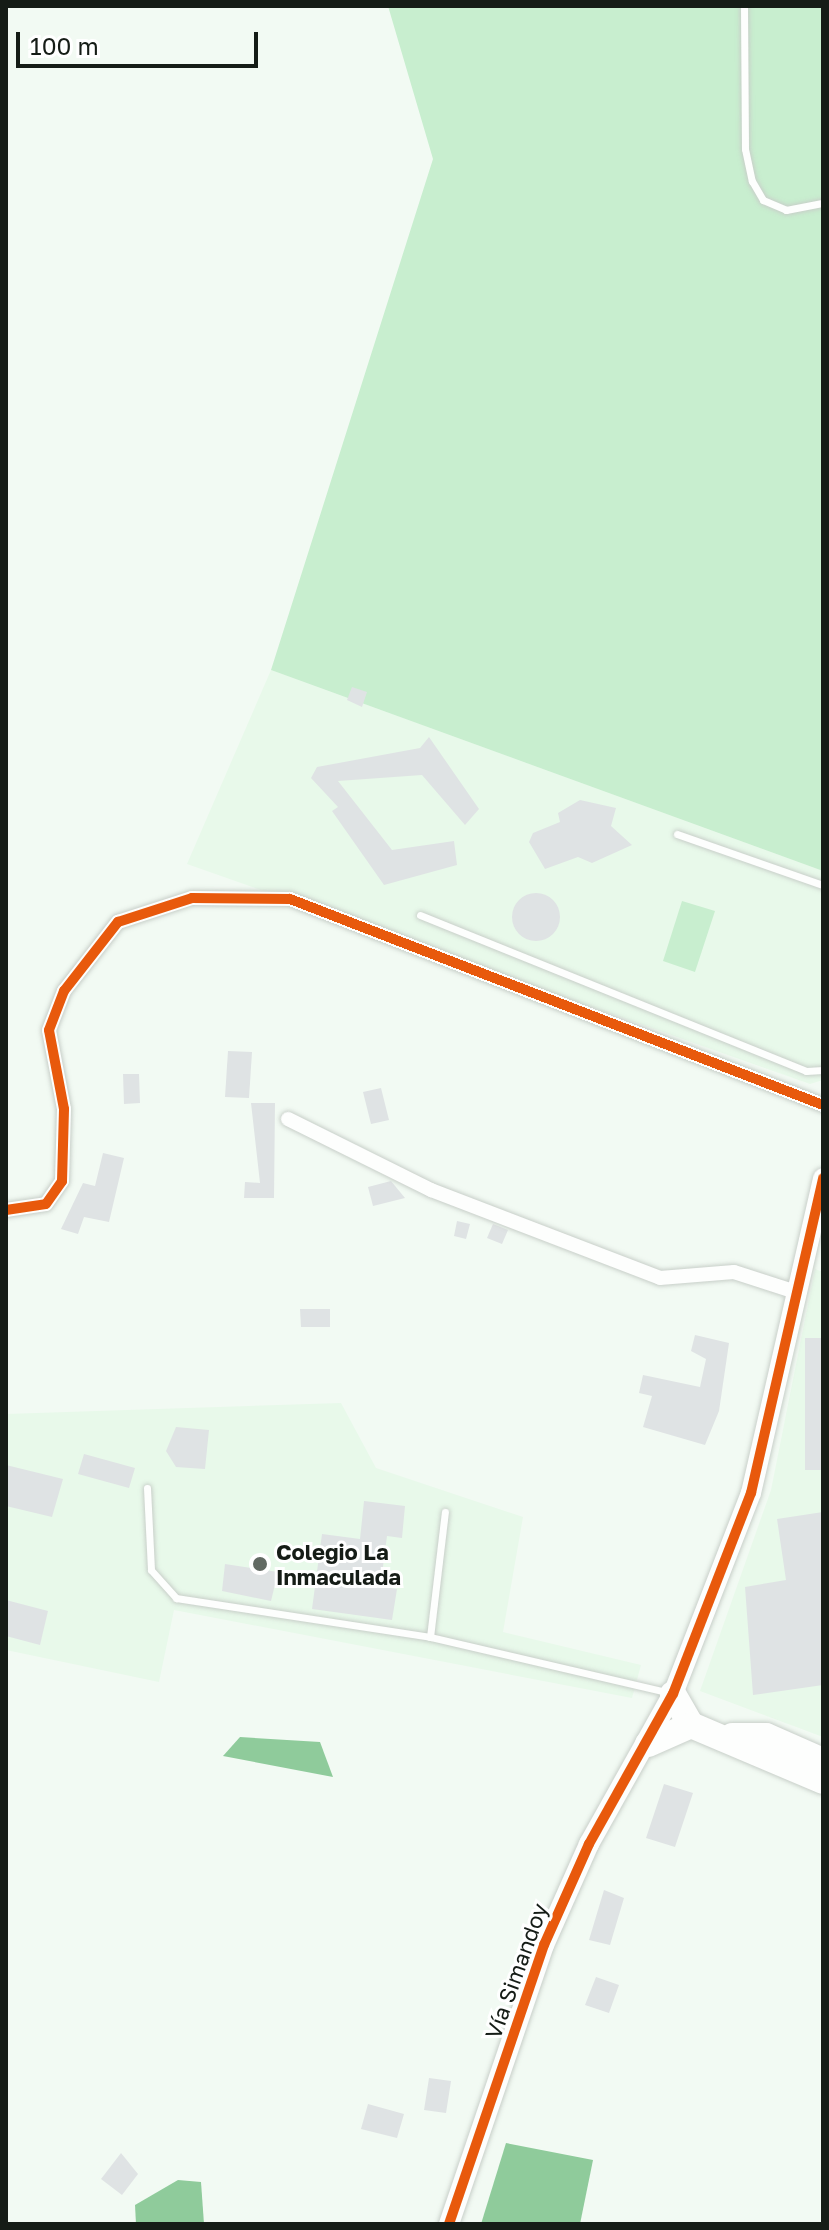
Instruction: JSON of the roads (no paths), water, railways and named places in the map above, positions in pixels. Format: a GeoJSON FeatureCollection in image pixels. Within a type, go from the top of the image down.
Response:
{"type":"FeatureCollection","features":[{"type":"Feature","properties":{"kind":"highway"},"geometry":{"type":"LineString","coordinates":[[673,1694],[691,1725]]}},
{"type":"Feature","properties":{"kind":"highway"},"geometry":{"type":"LineString","coordinates":[[648,1744],[691,1725],[728,1736],[823,1781]]}},
{"type":"Feature","properties":{"kind":"highway"},"geometry":{"type":"LineString","coordinates":[[728,1736],[766,1736],[823,1761]]}},
{"type":"Feature","properties":{"kind":"street"},"geometry":{"type":"LineString","coordinates":[[6,1210],[46,1204],[62,1181],[64,1109],[49,1030],[64,991],[118,922],[192,898],[290,899],[823,1105]]}},
{"type":"Feature","properties":{"kind":"street"},"geometry":{"type":"LineString","coordinates":[[288,1119],[431,1190],[660,1278],[734,1272],[796,1292]]}},
{"type":"Feature","properties":{"kind":"street","name":"Vía Simandoy"},"geometry":{"type":"LineString","coordinates":[[449,2224],[544,1945],[589,1844],[648,1744],[673,1694],[751,1493],[823,1178]]}},
{"type":"Feature","properties":{"kind":"lane"},"geometry":{"type":"LineString","coordinates":[[744,6],[745,149],[752,181],[763,200],[786,210],[823,203]]}},
{"type":"Feature","properties":{"kind":"lane"},"geometry":{"type":"LineString","coordinates":[[677,834],[823,885]]}},
{"type":"Feature","properties":{"kind":"lane"},"geometry":{"type":"LineString","coordinates":[[420,915],[806,1071],[823,1070]]}},
{"type":"Feature","properties":{"kind":"lane"},"geometry":{"type":"LineString","coordinates":[[147,1488],[151,1570],[176,1598],[430,1637],[673,1694]]}},
{"type":"Feature","properties":{"kind":"lane"},"geometry":{"type":"LineString","coordinates":[[430,1637],[445,1512]]}},
{"type":"Feature","properties":{"kind":"place","name":"Colegio La Inmaculada"},"geometry":{"type":"Point","coordinates":[260,1564]}}]}
